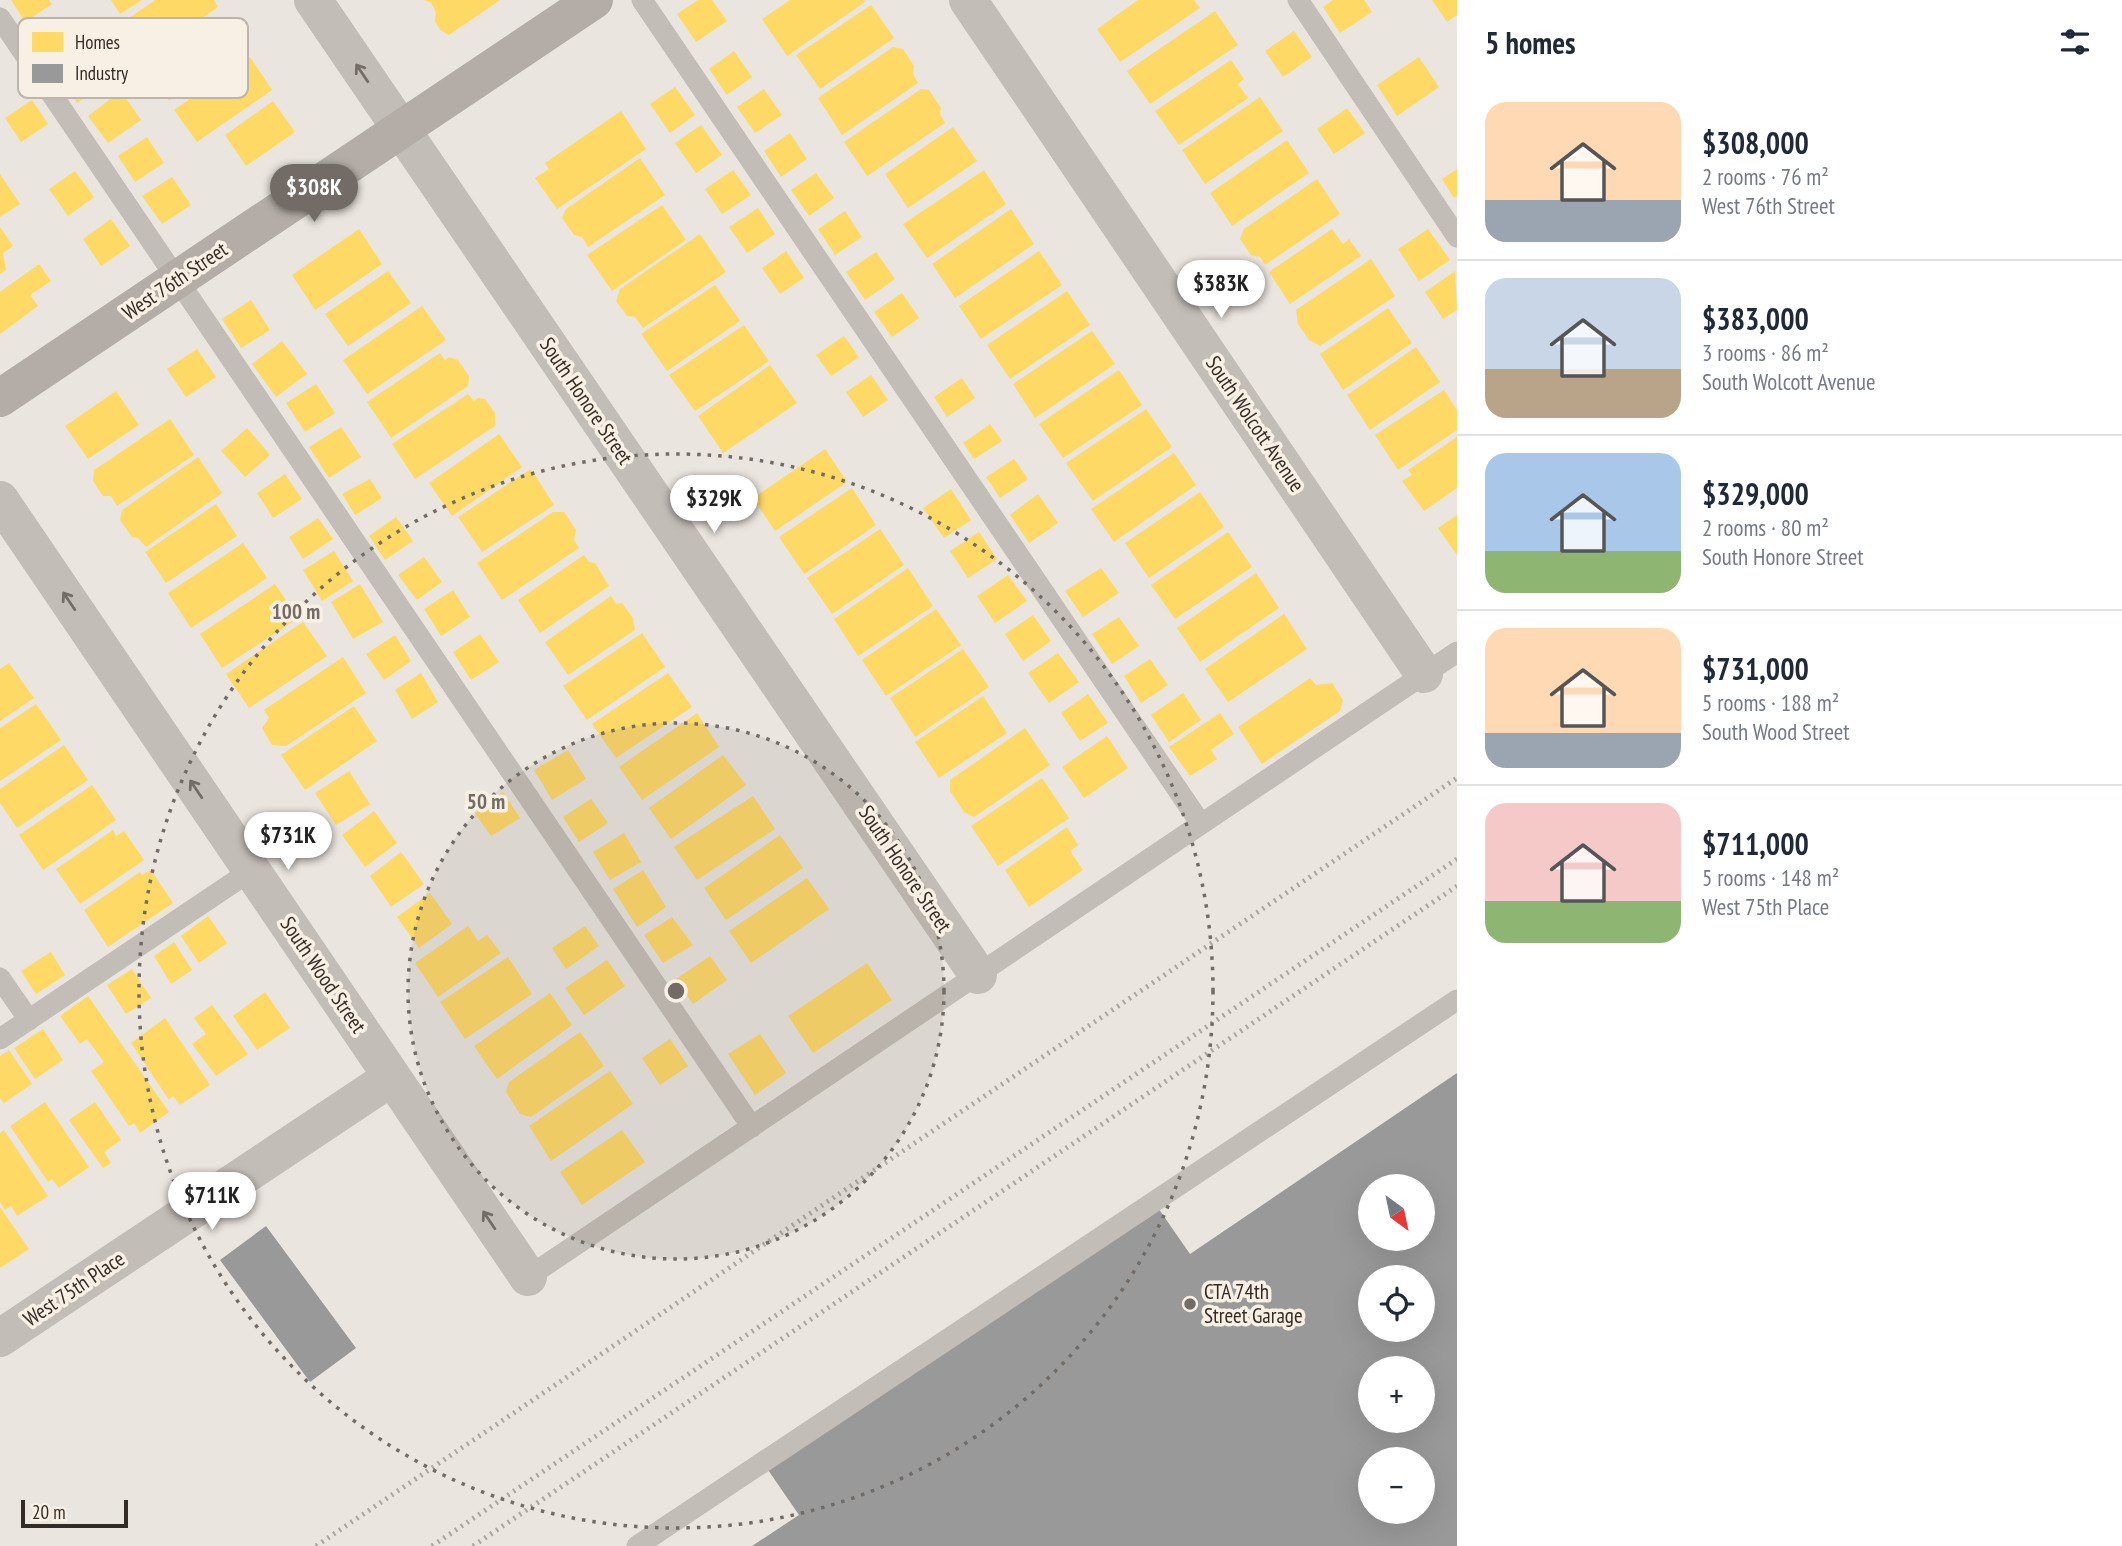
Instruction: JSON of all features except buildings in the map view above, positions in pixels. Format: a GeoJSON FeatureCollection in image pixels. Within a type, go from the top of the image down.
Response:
{"type":"FeatureCollection","features":[{"type":"Feature","properties":{"kind":"street","name":"South Honore Street"},"geometry":{"type":"LineString","coordinates":[[313,0],[978,975]]}},
{"type":"Feature","properties":{"kind":"street","name":"West 76th Street"},"geometry":{"type":"LineString","coordinates":[[0,398],[594,0]]}},
{"type":"Feature","properties":{"kind":"street","name":"South Wolcott Avenue"},"geometry":{"type":"LineString","coordinates":[[968,0],[1424,674]]}},
{"type":"Feature","properties":{"kind":"street","name":"South Wood Street"},"geometry":{"type":"LineString","coordinates":[[0,500],[528,1277]]}},
{"type":"Feature","properties":{"kind":"street","name":"West 75th Place"},"geometry":{"type":"LineString","coordinates":[[0,1338],[392,1077]]}},
{"type":"Feature","properties":{"kind":"lane"},"geometry":{"type":"LineString","coordinates":[[642,0],[1201,824]]}},
{"type":"Feature","properties":{"kind":"lane"},"geometry":{"type":"LineString","coordinates":[[1298,0],[1457,237]]}},
{"type":"Feature","properties":{"kind":"lane"},"geometry":{"type":"LineString","coordinates":[[0,18],[18,45]]}},
{"type":"Feature","properties":{"kind":"lane"},"geometry":{"type":"LineString","coordinates":[[54,98],[752,1127]]}},
{"type":"Feature","properties":{"kind":"lane"},"geometry":{"type":"LineString","coordinates":[[528,1277],[1457,652]]}},
{"type":"Feature","properties":{"kind":"lane"},"geometry":{"type":"LineString","coordinates":[[0,1040],[252,870]]}},
{"type":"Feature","properties":{"kind":"lane"},"geometry":{"type":"LineString","coordinates":[[0,978],[29,1020]]}},
{"type":"Feature","properties":{"kind":"lane"},"geometry":{"type":"LineString","coordinates":[[637,1546],[1457,1000]]}},
{"type":"Feature","properties":{"kind":"railway"},"geometry":{"type":"LineString","coordinates":[[316,1546],[1457,778]]}},
{"type":"Feature","properties":{"kind":"railway"},"geometry":{"type":"LineString","coordinates":[[432,1546],[1457,859]]}},
{"type":"Feature","properties":{"kind":"railway"},"geometry":{"type":"LineString","coordinates":[[473,1546],[1457,886]]}},
{"type":"Feature","properties":{"kind":"place","name":"CTA 74th Street Garage"},"geometry":{"type":"Point","coordinates":[1190,1304]}}]}
